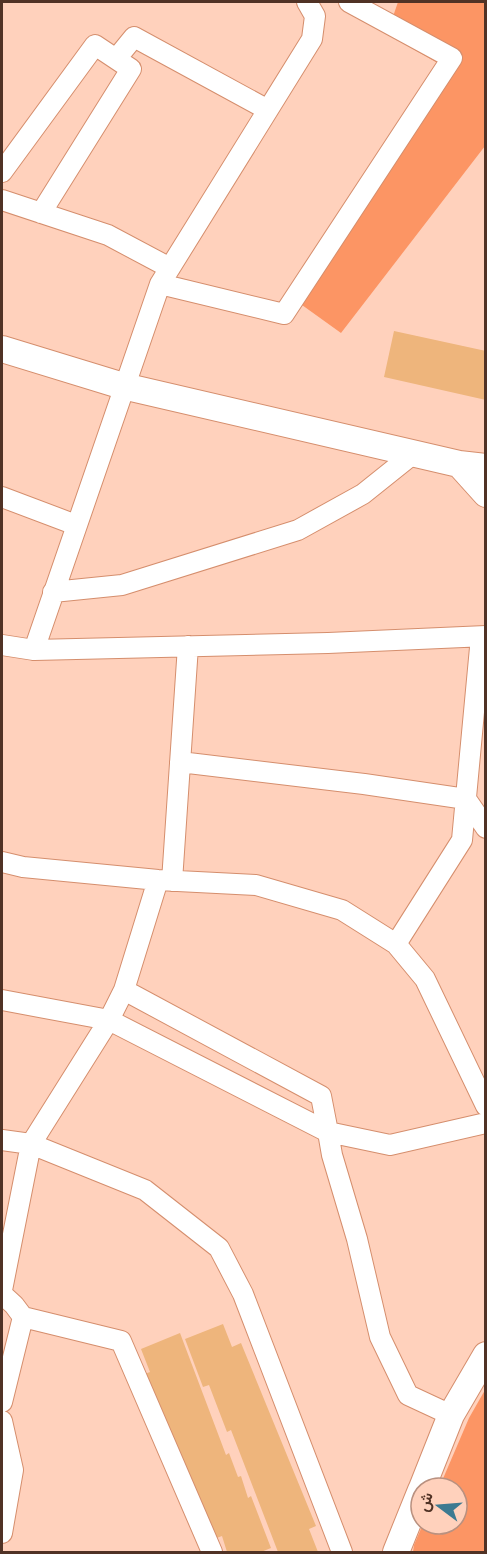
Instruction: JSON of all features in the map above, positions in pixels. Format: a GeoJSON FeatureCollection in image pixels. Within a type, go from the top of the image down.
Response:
{"type":"FeatureCollection","features":[{"type":"Feature","properties":{"kind":"street"},"geometry":{"type":"LineString","coordinates":[[34,650],[123,386],[165,276],[312,39],[315,16],[307,2]]}},
{"type":"Feature","properties":{"kind":"street"},"geometry":{"type":"LineString","coordinates":[[2,200],[108,235],[165,276],[284,314],[452,58],[349,2]]}},
{"type":"Feature","properties":{"kind":"street"},"geometry":{"type":"LineString","coordinates":[[116,59],[134,37],[268,110]]}},
{"type":"Feature","properties":{"kind":"street"},"geometry":{"type":"LineString","coordinates":[[2,172],[95,45],[131,69],[41,213]]}},
{"type":"Feature","properties":{"kind":"street"},"geometry":{"type":"LineString","coordinates":[[2,350],[123,386],[413,454],[486,467]]}},
{"type":"Feature","properties":{"kind":"street"},"geometry":{"type":"LineString","coordinates":[[53,592],[122,585],[298,530],[363,494],[413,454]]}},
{"type":"Feature","properties":{"kind":"street"},"geometry":{"type":"LineString","coordinates":[[459,464],[486,494]]}},
{"type":"Feature","properties":{"kind":"street"},"geometry":{"type":"LineString","coordinates":[[2,497],[76,525]]}},
{"type":"Feature","properties":{"kind":"street"},"geometry":{"type":"LineString","coordinates":[[2,645],[34,650],[483,637],[462,840],[396,944]]}},
{"type":"Feature","properties":{"kind":"street"},"geometry":{"type":"LineString","coordinates":[[188,646],[180,762],[165,880],[124,990],[109,1020],[31,1144],[2,1292],[23,1317],[121,1341],[212,1552]]}},
{"type":"Feature","properties":{"kind":"street"},"geometry":{"type":"LineString","coordinates":[[180,762],[466,799],[486,828]]}},
{"type":"Feature","properties":{"kind":"street"},"geometry":{"type":"LineString","coordinates":[[2,862],[23,867],[165,880],[256,885],[342,910],[396,944],[425,979],[486,1106]]}},
{"type":"Feature","properties":{"kind":"street"},"geometry":{"type":"LineString","coordinates":[[124,990],[321,1096],[332,1155],[357,1239],[380,1337],[408,1395],[450,1415]]}},
{"type":"Feature","properties":{"kind":"street"},"geometry":{"type":"LineString","coordinates":[[2,1000],[109,1020],[328,1132],[390,1145],[486,1123]]}},
{"type":"Feature","properties":{"kind":"street"},"geometry":{"type":"LineString","coordinates":[[2,1140],[31,1144],[145,1190],[219,1248],[243,1294],[342,1552]]}},
{"type":"Feature","properties":{"kind":"street"},"geometry":{"type":"LineString","coordinates":[[2,1402],[23,1317]]}},
{"type":"Feature","properties":{"kind":"street"},"geometry":{"type":"LineString","coordinates":[[426,1476],[450,1415],[486,1355]]}},
{"type":"Feature","properties":{"kind":"street"},"geometry":{"type":"LineString","coordinates":[[2,1420],[13,1470],[2,1533]]}},
{"type":"Feature","properties":{"kind":"street"},"geometry":{"type":"LineString","coordinates":[[396,1552],[409,1519]]}},
{"type":"Feature","properties":{"kind":"shaded area"},"geometry":{"type":"Polygon","coordinates":[[[398,2],[485,2],[485,146],[341,333],[302,305],[448,69],[387,34],[398,2]]]}},
{"type":"Feature","properties":{"kind":"shaded area"},"geometry":{"type":"Polygon","coordinates":[[[485,1390],[485,1552],[413,1552],[418,1536],[469,1536],[469,1476],[444,1476],[469,1418],[485,1390]]]}},
{"type":"Feature","properties":{"kind":"building"},"geometry":{"type":"Polygon","coordinates":[[[394,331],[486,351],[486,400],[384,377],[394,331]]]}},
{"type":"Feature","properties":{"kind":"building"},"geometry":{"type":"Polygon","coordinates":[[[223,1324],[232,1347],[241,1343],[316,1526],[309,1529],[318,1552],[278,1552],[231,1430],[227,1432],[209,1385],[203,1387],[185,1339],[223,1324]]]}},
{"type":"Feature","properties":{"kind":"building"},"geometry":{"type":"Polygon","coordinates":[[[180,1333],[226,1455],[229,1453],[238,1477],[241,1476],[248,1498],[251,1496],[271,1548],[261,1552],[227,1552],[222,1536],[214,1539],[176,1443],[172,1445],[142,1375],[150,1372],[141,1349],[180,1333]]]}}]}
